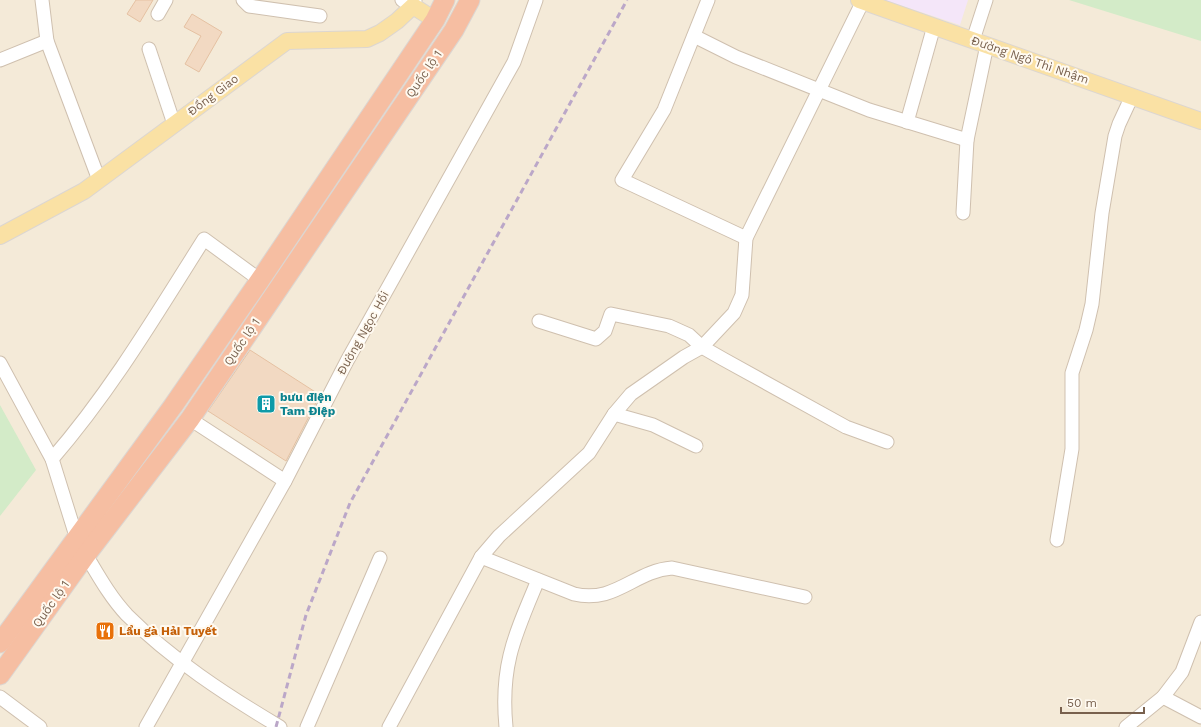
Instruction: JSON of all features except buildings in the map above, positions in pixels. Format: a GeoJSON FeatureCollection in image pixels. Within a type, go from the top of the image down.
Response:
{"type":"FeatureCollection","features":[{"type":"Feature","properties":{"kind":"highway","name":"Quốc lộ 1"},"geometry":{"type":"LineString","coordinates":[[0,642],[76,536],[173,406],[260,280],[435,20],[445,0]]}},
{"type":"Feature","properties":{"kind":"highway","name":"Quốc lộ 1"},"geometry":{"type":"LineString","coordinates":[[0,676],[86,555],[190,419],[454,30],[470,0]]}},
{"type":"Feature","properties":{"kind":"highway"},"geometry":{"type":"LineString","coordinates":[[76,536],[86,555]]}},
{"type":"Feature","properties":{"kind":"main road","name":"Đường Ngô Thì Nhậm"},"geometry":{"type":"LineString","coordinates":[[861,1],[1201,121]]}},
{"type":"Feature","properties":{"kind":"main road","name":"Đồng Giao"},"geometry":{"type":"LineString","coordinates":[[0,236],[84,191],[287,41],[367,39],[380,33],[397,21],[410,2],[435,20]]}},
{"type":"Feature","properties":{"kind":"street"},"geometry":{"type":"LineString","coordinates":[[42,0],[47,41],[99,180]]}},
{"type":"Feature","properties":{"kind":"street"},"geometry":{"type":"LineString","coordinates":[[158,14],[166,0]]}},
{"type":"Feature","properties":{"kind":"street"},"geometry":{"type":"LineString","coordinates":[[243,0],[249,6],[320,16]]}},
{"type":"Feature","properties":{"kind":"street","name":"Đường Ngọc Hồi"},"geometry":{"type":"LineString","coordinates":[[146,727],[285,481],[350,354],[514,62],[536,0]]}},
{"type":"Feature","properties":{"kind":"street"},"geometry":{"type":"LineString","coordinates":[[708,0],[664,110],[622,180],[746,238]]}},
{"type":"Feature","properties":{"kind":"street"},"geometry":{"type":"LineString","coordinates":[[963,213],[967,140],[986,0]]}},
{"type":"Feature","properties":{"kind":"street"},"geometry":{"type":"LineString","coordinates":[[390,727],[481,557],[499,536],[589,453],[614,414],[631,394],[684,357],[702,347],[734,313],[742,295],[746,238],[861,1]]}},
{"type":"Feature","properties":{"kind":"street"},"geometry":{"type":"LineString","coordinates":[[907,122],[934,26]]}},
{"type":"Feature","properties":{"kind":"street"},"geometry":{"type":"LineString","coordinates":[[694,36],[736,57],[869,110],[967,140]]}},
{"type":"Feature","properties":{"kind":"street"},"geometry":{"type":"LineString","coordinates":[[0,60],[47,41]]}},
{"type":"Feature","properties":{"kind":"street"},"geometry":{"type":"LineString","coordinates":[[149,49],[174,124]]}},
{"type":"Feature","properties":{"kind":"street"},"geometry":{"type":"LineString","coordinates":[[1057,540],[1072,449],[1072,373],[1086,330],[1092,304],[1102,213],[1115,136],[1132,96]]}},
{"type":"Feature","properties":{"kind":"street"},"geometry":{"type":"LineString","coordinates":[[52,459],[83,423],[114,381],[204,240],[260,280]]}},
{"type":"Feature","properties":{"kind":"street"},"geometry":{"type":"LineString","coordinates":[[538,321],[596,339],[605,331],[611,314],[669,326],[689,335],[702,347],[846,427],[887,442]]}},
{"type":"Feature","properties":{"kind":"street"},"geometry":{"type":"LineString","coordinates":[[0,363],[52,459],[76,536]]}},
{"type":"Feature","properties":{"kind":"street"},"geometry":{"type":"LineString","coordinates":[[614,414],[653,425],[696,446]]}},
{"type":"Feature","properties":{"kind":"street"},"geometry":{"type":"LineString","coordinates":[[190,419],[285,481]]}},
{"type":"Feature","properties":{"kind":"street"},"geometry":{"type":"LineString","coordinates":[[86,555],[107,590],[127,615],[183,663],[264,723],[280,727]]}},
{"type":"Feature","properties":{"kind":"street"},"geometry":{"type":"LineString","coordinates":[[481,557],[574,594],[588,598],[614,592],[646,574],[660,569],[672,568],[804,597]]}},
{"type":"Feature","properties":{"kind":"street"},"geometry":{"type":"LineString","coordinates":[[307,727],[380,558]]}},
{"type":"Feature","properties":{"kind":"street"},"geometry":{"type":"LineString","coordinates":[[506,727],[504,678],[510,650],[538,580]]}},
{"type":"Feature","properties":{"kind":"street"},"geometry":{"type":"LineString","coordinates":[[1126,727],[1162,697],[1182,672],[1201,622]]}},
{"type":"Feature","properties":{"kind":"street"},"geometry":{"type":"LineString","coordinates":[[0,697],[40,727]]}},
{"type":"Feature","properties":{"kind":"street"},"geometry":{"type":"LineString","coordinates":[[1162,697],[1201,716]]}},
{"type":"Feature","properties":{"kind":"shaded area"},"geometry":{"type":"Polygon","coordinates":[[[0,0],[1201,0],[1201,727],[0,727],[0,0]]]}},
{"type":"Feature","properties":{"kind":"shaded area"},"geometry":{"type":"Polygon","coordinates":[[[885,0],[968,0],[960,25],[885,0]]]}},
{"type":"Feature","properties":{"kind":"green space"},"geometry":{"type":"Polygon","coordinates":[[[1069,0],[1201,0],[1201,41],[1069,0]]]}},
{"type":"Feature","properties":{"kind":"green space"},"geometry":{"type":"Polygon","coordinates":[[[0,405],[36,470],[0,516],[0,405]]]}},
{"type":"Feature","properties":{"kind":"railway"},"geometry":{"type":"LineString","coordinates":[[276,727],[306,615],[350,503],[627,0]]}},
{"type":"Feature","properties":{"kind":"place","name":"bưu điện Tam Điệp"},"geometry":{"type":"Point","coordinates":[266,404]}},
{"type":"Feature","properties":{"kind":"place","name":"Lẩu gà Hải Tuyết"},"geometry":{"type":"Point","coordinates":[105,631]}}]}
